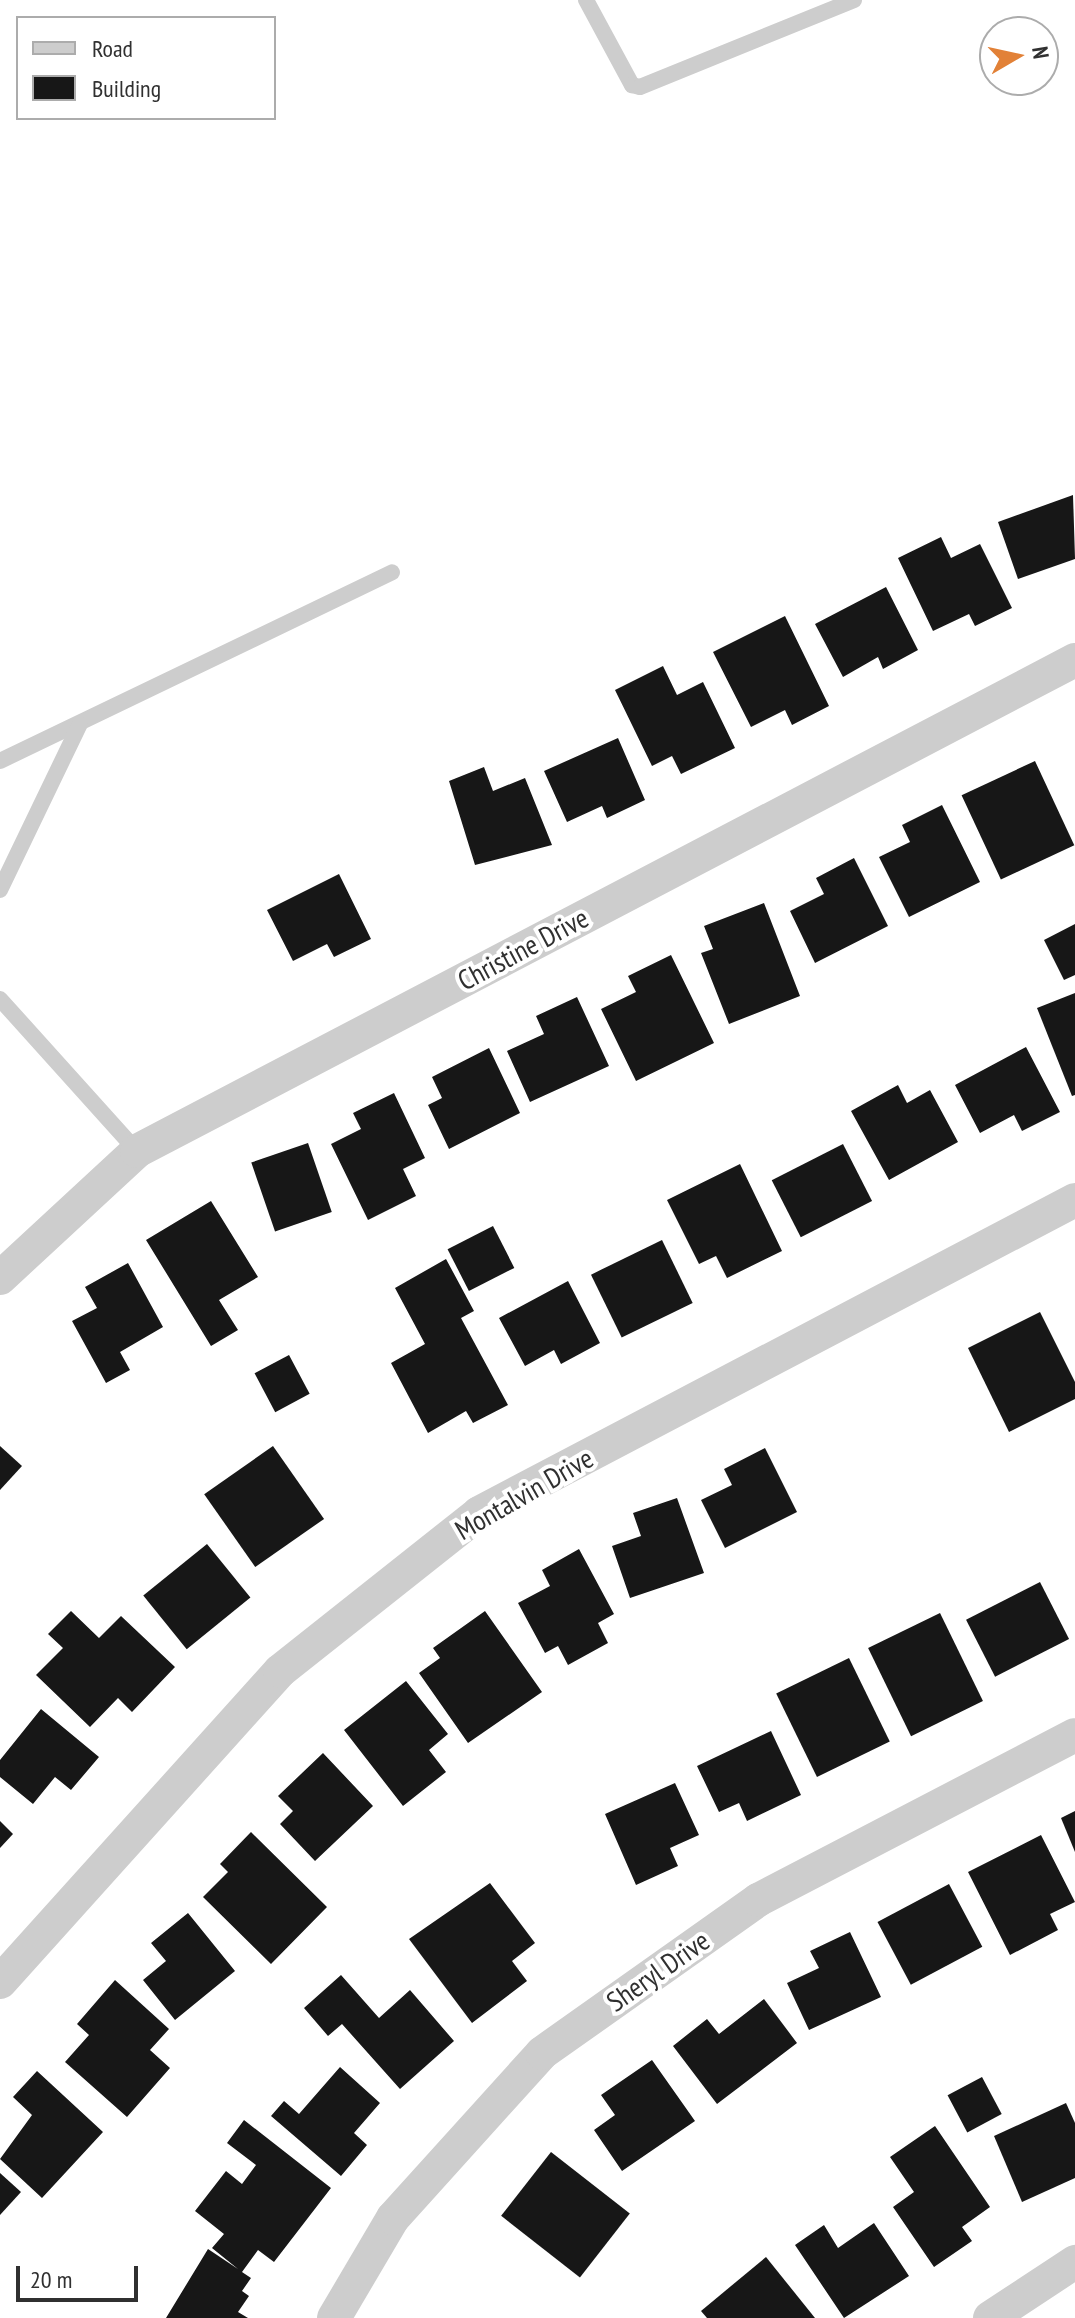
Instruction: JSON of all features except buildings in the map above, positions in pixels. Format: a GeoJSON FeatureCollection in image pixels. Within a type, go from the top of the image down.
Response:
{"type":"FeatureCollection","features":[{"type":"Feature","properties":{"kind":"street","name":"Christine Drive"},"geometry":{"type":"LineString","coordinates":[[0,1278],[137,1151],[1075,660]]}},
{"type":"Feature","properties":{"kind":"street","name":"Montalvin Drive"},"geometry":{"type":"LineString","coordinates":[[0,1982],[280,1671],[479,1513],[1075,1200]]}},
{"type":"Feature","properties":{"kind":"street","name":"Sheryl Drive"},"geometry":{"type":"LineString","coordinates":[[334,2318],[393,2218],[542,2053],[758,1900],[1075,1735]]}},
{"type":"Feature","properties":{"kind":"street"},"geometry":{"type":"LineString","coordinates":[[990,2318],[1075,2262]]}},
{"type":"Feature","properties":{"kind":"lane"},"geometry":{"type":"LineString","coordinates":[[586,0],[640,87],[854,0]]}},
{"type":"Feature","properties":{"kind":"lane"},"geometry":{"type":"LineString","coordinates":[[0,761],[392,572]]}},
{"type":"Feature","properties":{"kind":"lane"},"geometry":{"type":"LineString","coordinates":[[0,890],[80,724]]}},
{"type":"Feature","properties":{"kind":"lane"},"geometry":{"type":"LineString","coordinates":[[0,999],[137,1151]]}}]}
